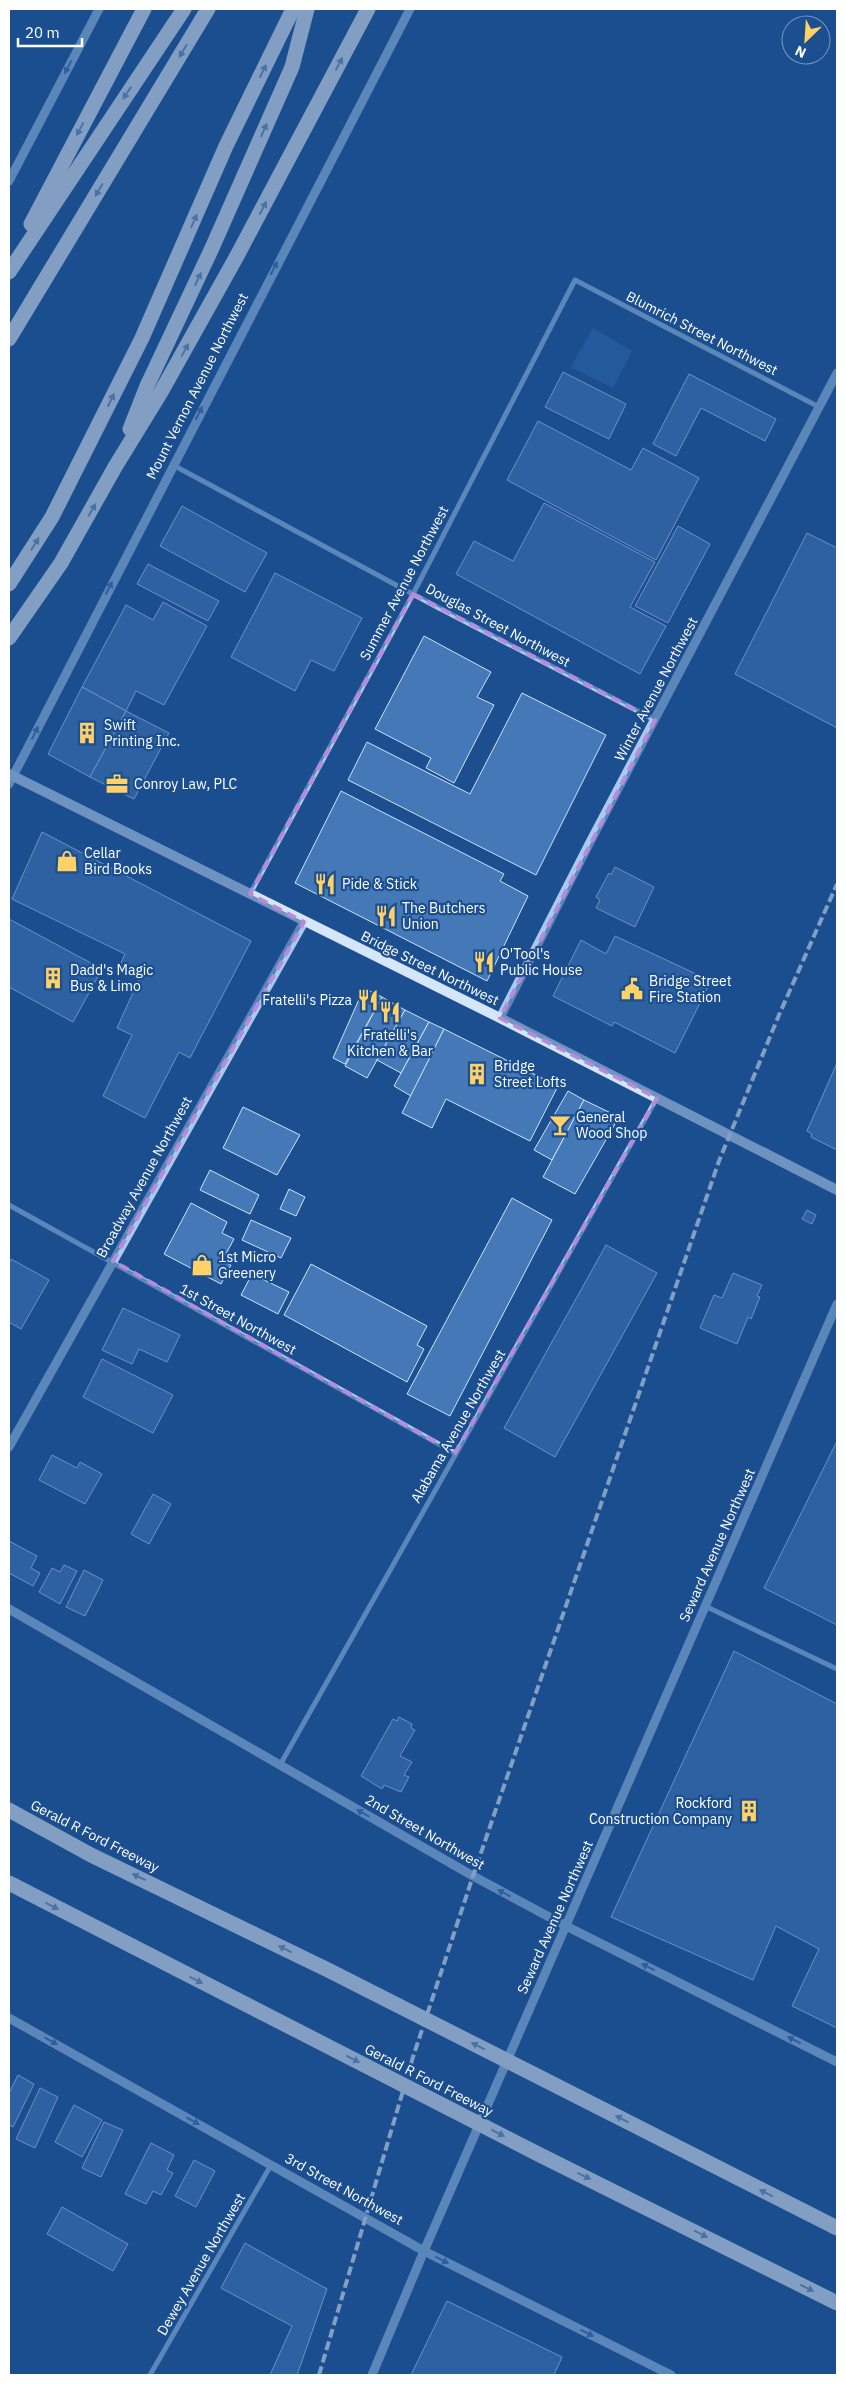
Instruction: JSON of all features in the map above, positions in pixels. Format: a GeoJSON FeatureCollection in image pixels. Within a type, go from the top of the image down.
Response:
{"type":"FeatureCollection","features":[{"type":"Feature","properties":{"kind":"highway"},"geometry":{"type":"LineString","coordinates":[[10,269],[40,204],[144,9]]}},
{"type":"Feature","properties":{"kind":"highway"},"geometry":{"type":"LineString","coordinates":[[10,269],[184,9]]}},
{"type":"Feature","properties":{"kind":"highway"},"geometry":{"type":"LineString","coordinates":[[9,339],[208,9]]}},
{"type":"Feature","properties":{"kind":"highway"},"geometry":{"type":"LineString","coordinates":[[9,584],[52,517],[124,374],[226,146],[293,9]]}},
{"type":"Feature","properties":{"kind":"highway"},"geometry":{"type":"LineString","coordinates":[[115,467],[148,386],[212,248],[292,67],[307,9]]}},
{"type":"Feature","properties":{"kind":"highway"},"geometry":{"type":"LineString","coordinates":[[9,638],[61,563],[115,467],[161,392],[238,254],[368,9]]}},
{"type":"Feature","properties":{"kind":"highway","name":"Gerald R Ford Freeway"},"geometry":{"type":"LineString","coordinates":[[9,1810],[91,1855],[328,1970],[837,2228]]}},
{"type":"Feature","properties":{"kind":"highway","name":"Gerald R Ford Freeway"},"geometry":{"type":"LineString","coordinates":[[9,1883],[540,2155],[837,2302]]}},
{"type":"Feature","properties":{"kind":"main road","name":"Bridge Street Northwest"},"geometry":{"type":"LineString","coordinates":[[10,778],[500,1018],[837,1190]]}},
{"type":"Feature","properties":{"kind":"street"},"geometry":{"type":"LineString","coordinates":[[9,181],[99,9]]}},
{"type":"Feature","properties":{"kind":"street","name":"Mount Vernon Avenue Northwest"},"geometry":{"type":"LineString","coordinates":[[10,778],[410,9]]}},
{"type":"Feature","properties":{"kind":"street","name":"Blumrich Street Northwest"},"geometry":{"type":"LineString","coordinates":[[575,280],[819,407]]}},
{"type":"Feature","properties":{"kind":"street","name":"Summer Avenue Northwest"},"geometry":{"type":"LineString","coordinates":[[250,894],[413,594],[575,280]]}},
{"type":"Feature","properties":{"kind":"street","name":"Winter Avenue Northwest"},"geometry":{"type":"LineString","coordinates":[[500,1018],[588,844],[837,373]]}},
{"type":"Feature","properties":{"kind":"street","name":"Douglas Street Northwest"},"geometry":{"type":"LineString","coordinates":[[172,464],[413,594],[655,720]]}},
{"type":"Feature","properties":{"kind":"street","name":"Broadway Avenue Northwest"},"geometry":{"type":"LineString","coordinates":[[9,1447],[304,922]]}},
{"type":"Feature","properties":{"kind":"street","name":"Alabama Avenue Northwest"},"geometry":{"type":"LineString","coordinates":[[280,1765],[657,1098]]}},
{"type":"Feature","properties":{"kind":"street","name":"1st Street Northwest"},"geometry":{"type":"LineString","coordinates":[[9,1204],[455,1454]]}},
{"type":"Feature","properties":{"kind":"street","name":"Seward Avenue Northwest"},"geometry":{"type":"LineString","coordinates":[[372,2375],[424,2251],[837,1304]]}},
{"type":"Feature","properties":{"kind":"street"},"geometry":{"type":"LineString","coordinates":[[705,1606],[837,1670]]}},
{"type":"Feature","properties":{"kind":"street","name":"2nd Street Northwest"},"geometry":{"type":"LineString","coordinates":[[9,1609],[464,1871],[566,1926],[837,2062]]}},
{"type":"Feature","properties":{"kind":"street","name":"3rd Street Northwest"},"geometry":{"type":"LineString","coordinates":[[9,2018],[424,2251],[671,2375]]}},
{"type":"Feature","properties":{"kind":"street","name":"Dewey Avenue Northwest"},"geometry":{"type":"LineString","coordinates":[[150,2375],[271,2164]]}},
{"type":"Feature","properties":{"kind":"highlighted area"},"geometry":{"type":"Polygon","coordinates":[[[413,594],[655,720],[500,1018],[657,1098],[455,1453],[113,1261],[304,922],[250,894],[413,594]]]}},
{"type":"Feature","properties":{"kind":"shaded area"},"geometry":{"type":"Polygon","coordinates":[[[593,328],[632,351],[613,388],[571,367],[593,328]]]}},
{"type":"Feature","properties":{"kind":"building"},"geometry":{"type":"Polygon","coordinates":[[[563,372],[626,404],[609,439],[545,407],[563,372]]]}},
{"type":"Feature","properties":{"kind":"building"},"geometry":{"type":"Polygon","coordinates":[[[689,374],[776,419],[765,441],[701,408],[676,456],[653,444],[689,374]]]}},
{"type":"Feature","properties":{"kind":"building"},"geometry":{"type":"Polygon","coordinates":[[[538,421],[631,470],[643,448],[699,478],[656,560],[507,480],[538,421]]]}},
{"type":"Feature","properties":{"kind":"building"},"geometry":{"type":"Polygon","coordinates":[[[544,503],[655,562],[630,607],[666,626],[640,674],[456,574],[474,541],[513,561],[544,503]]]}},
{"type":"Feature","properties":{"kind":"building"},"geometry":{"type":"Polygon","coordinates":[[[182,506],[267,553],[245,592],[160,546],[182,506]]]}},
{"type":"Feature","properties":{"kind":"building"},"geometry":{"type":"Polygon","coordinates":[[[678,526],[710,544],[668,623],[635,606],[678,526]]]}},
{"type":"Feature","properties":{"kind":"building"},"geometry":{"type":"Polygon","coordinates":[[[807,533],[837,548],[837,728],[735,674],[807,533]]]}},
{"type":"Feature","properties":{"kind":"building"},"geometry":{"type":"Polygon","coordinates":[[[148,564],[219,601],[208,621],[137,584],[148,564]]]}},
{"type":"Feature","properties":{"kind":"building"},"geometry":{"type":"Polygon","coordinates":[[[275,573],[362,618],[334,671],[311,660],[295,691],[231,657],[275,573]]]}},
{"type":"Feature","properties":{"kind":"building"},"geometry":{"type":"Polygon","coordinates":[[[163,602],[207,626],[164,705],[136,691],[126,711],[82,687],[126,605],[153,620],[163,602]]]}},
{"type":"Feature","properties":{"kind":"building"},"geometry":{"type":"Polygon","coordinates":[[[424,636],[491,672],[477,697],[494,705],[454,783],[426,768],[431,758],[375,729],[424,636]]]}},
{"type":"Feature","properties":{"kind":"building","name":"Swift Printing Inc."},"geometry":{"type":"Polygon","coordinates":[[[82,687],[126,711],[90,777],[48,754],[82,687]]]}},
{"type":"Feature","properties":{"kind":"building"},"geometry":{"type":"Polygon","coordinates":[[[522,693],[606,735],[536,875],[348,780],[367,742],[470,794],[522,693]]]}},
{"type":"Feature","properties":{"kind":"building"},"geometry":{"type":"Polygon","coordinates":[[[126,711],[169,733],[134,799],[90,777],[126,711]]]}},
{"type":"Feature","properties":{"kind":"building"},"geometry":{"type":"Polygon","coordinates":[[[341,791],[504,874],[500,881],[528,896],[487,981],[295,883],[341,791]]]}},
{"type":"Feature","properties":{"kind":"building"},"geometry":{"type":"Polygon","coordinates":[[[42,832],[251,941],[190,1058],[179,1052],[145,1118],[103,1096],[132,1035],[117,1028],[140,977],[119,967],[125,954],[12,899],[42,832]]]}},
{"type":"Feature","properties":{"kind":"building"},"geometry":{"type":"Polygon","coordinates":[[[615,867],[654,887],[635,927],[596,908],[600,900],[596,897],[609,873],[611,875],[615,867]]]}},
{"type":"Feature","properties":{"kind":"building","name":"Dadd's Magic Bus & Limo"},"geometry":{"type":"Polygon","coordinates":[[[9,919],[102,969],[73,1022],[9,987],[9,919]]]}},
{"type":"Feature","properties":{"kind":"building","name":"Bridge Street Fire Station"},"geometry":{"type":"Polygon","coordinates":[[[615,936],[711,981],[675,1053],[614,1022],[612,1026],[553,996],[581,940],[606,954],[615,936]]]}},
{"type":"Feature","properties":{"kind":"building"},"geometry":{"type":"Polygon","coordinates":[[[364,988],[382,997],[345,1064],[333,1058],[364,988]]]}},
{"type":"Feature","properties":{"kind":"building"},"geometry":{"type":"Polygon","coordinates":[[[382,997],[405,1010],[367,1078],[345,1066],[382,997]]]}},
{"type":"Feature","properties":{"kind":"building"},"geometry":{"type":"Polygon","coordinates":[[[405,1010],[429,1022],[401,1073],[377,1060],[405,1010]]]}},
{"type":"Feature","properties":{"kind":"building"},"geometry":{"type":"Polygon","coordinates":[[[429,1022],[444,1029],[411,1096],[394,1086],[429,1022]]]}},
{"type":"Feature","properties":{"kind":"building","name":"Bridge Street Lofts"},"geometry":{"type":"Polygon","coordinates":[[[444,1029],[558,1086],[530,1141],[446,1099],[432,1128],[402,1113],[444,1029]]]}},
{"type":"Feature","properties":{"kind":"building"},"geometry":{"type":"Polygon","coordinates":[[[837,1063],[837,1150],[811,1137],[812,1134],[807,1131],[837,1063]]]}},
{"type":"Feature","properties":{"kind":"building","name":"General Wood Shop"},"geometry":{"type":"Polygon","coordinates":[[[568,1091],[584,1100],[552,1160],[534,1150],[568,1091]]]}},
{"type":"Feature","properties":{"kind":"building"},"geometry":{"type":"Polygon","coordinates":[[[584,1100],[619,1117],[575,1194],[543,1177],[584,1100]]]}},
{"type":"Feature","properties":{"kind":"building"},"geometry":{"type":"Polygon","coordinates":[[[243,1107],[300,1135],[277,1175],[223,1148],[243,1107]]]}},
{"type":"Feature","properties":{"kind":"building"},"geometry":{"type":"Polygon","coordinates":[[[210,1170],[259,1195],[250,1214],[200,1190],[210,1170]]]}},
{"type":"Feature","properties":{"kind":"building"},"geometry":{"type":"Polygon","coordinates":[[[289,1189],[305,1197],[296,1216],[280,1209],[289,1189]]]}},
{"type":"Feature","properties":{"kind":"building"},"geometry":{"type":"Polygon","coordinates":[[[512,1198],[552,1220],[450,1416],[407,1394],[512,1198]]]}},
{"type":"Feature","properties":{"kind":"building"},"geometry":{"type":"Polygon","coordinates":[[[191,1203],[227,1222],[222,1233],[234,1239],[222,1261],[231,1265],[221,1284],[164,1254],[191,1203]]]}},
{"type":"Feature","properties":{"kind":"building"},"geometry":{"type":"Polygon","coordinates":[[[807,1210],[816,1215],[812,1224],[802,1219],[807,1210]]]}},
{"type":"Feature","properties":{"kind":"building"},"geometry":{"type":"Polygon","coordinates":[[[251,1220],[291,1238],[281,1258],[242,1240],[251,1220]]]}},
{"type":"Feature","properties":{"kind":"building"},"geometry":{"type":"Polygon","coordinates":[[[606,1245],[657,1273],[555,1457],[504,1428],[606,1245]]]}},
{"type":"Feature","properties":{"kind":"building"},"geometry":{"type":"Polygon","coordinates":[[[11,1259],[49,1280],[21,1329],[9,1322],[9,1264],[11,1259]]]}},
{"type":"Feature","properties":{"kind":"building"},"geometry":{"type":"Polygon","coordinates":[[[311,1264],[427,1326],[417,1345],[424,1349],[407,1382],[284,1315],[311,1264]]]}},
{"type":"Feature","properties":{"kind":"building"},"geometry":{"type":"Polygon","coordinates":[[[733,1273],[762,1285],[757,1296],[760,1297],[751,1319],[748,1317],[737,1344],[700,1328],[714,1295],[722,1298],[733,1273]]]}},
{"type":"Feature","properties":{"kind":"building"},"geometry":{"type":"Polygon","coordinates":[[[252,1274],[289,1292],[278,1314],[241,1295],[252,1274]]]}},
{"type":"Feature","properties":{"kind":"building"},"geometry":{"type":"Polygon","coordinates":[[[123,1308],[180,1335],[167,1362],[139,1349],[132,1364],[102,1350],[123,1308]]]}},
{"type":"Feature","properties":{"kind":"building"},"geometry":{"type":"Polygon","coordinates":[[[102,1359],[173,1395],[153,1433],[83,1397],[102,1359]]]}},
{"type":"Feature","properties":{"kind":"building"},"geometry":{"type":"Polygon","coordinates":[[[837,1441],[837,1625],[764,1588],[837,1441]]]}},
{"type":"Feature","properties":{"kind":"building"},"geometry":{"type":"Polygon","coordinates":[[[52,1455],[77,1468],[80,1462],[102,1474],[85,1504],[39,1480],[52,1455]]]}},
{"type":"Feature","properties":{"kind":"building"},"geometry":{"type":"Polygon","coordinates":[[[153,1494],[171,1504],[149,1544],[131,1534],[153,1494]]]}},
{"type":"Feature","properties":{"kind":"building"},"geometry":{"type":"Polygon","coordinates":[[[9,1541],[37,1556],[31,1568],[40,1573],[33,1586],[9,1573],[9,1541]]]}},
{"type":"Feature","properties":{"kind":"building"},"geometry":{"type":"Polygon","coordinates":[[[64,1565],[77,1571],[60,1604],[39,1592],[52,1568],[60,1572],[64,1565]]]}},
{"type":"Feature","properties":{"kind":"building"},"geometry":{"type":"Polygon","coordinates":[[[84,1570],[103,1580],[85,1616],[66,1607],[84,1570]]]}},
{"type":"Feature","properties":{"kind":"building","name":"Rockford Construction Company"},"geometry":{"type":"Polygon","coordinates":[[[734,1651],[837,1704],[837,2028],[792,2006],[819,1949],[776,1926],[753,1980],[611,1917],[734,1651]]]}},
{"type":"Feature","properties":{"kind":"building"},"geometry":{"type":"Polygon","coordinates":[[[399,1717],[412,1724],[411,1728],[415,1730],[400,1756],[412,1762],[404,1775],[409,1777],[401,1792],[384,1785],[382,1789],[361,1776],[393,1719],[397,1721],[399,1717]]]}},
{"type":"Feature","properties":{"kind":"building"},"geometry":{"type":"Polygon","coordinates":[[[18,2075],[34,2084],[13,2127],[9,2125],[9,2093],[18,2075]]]}},
{"type":"Feature","properties":{"kind":"building"},"geometry":{"type":"Polygon","coordinates":[[[40,2088],[58,2097],[35,2148],[16,2139],[40,2088]]]}},
{"type":"Feature","properties":{"kind":"building"},"geometry":{"type":"Polygon","coordinates":[[[74,2105],[102,2120],[82,2157],[55,2142],[74,2105]]]}},
{"type":"Feature","properties":{"kind":"building"},"geometry":{"type":"Polygon","coordinates":[[[104,2122],[123,2130],[101,2177],[82,2168],[104,2122]]]}},
{"type":"Feature","properties":{"kind":"building"},"geometry":{"type":"Polygon","coordinates":[[[151,2143],[174,2155],[167,2170],[173,2173],[161,2195],[153,2191],[146,2204],[125,2194],[151,2143]]]}},
{"type":"Feature","properties":{"kind":"building"},"geometry":{"type":"Polygon","coordinates":[[[194,2160],[215,2171],[196,2207],[175,2196],[194,2160]]]}},
{"type":"Feature","properties":{"kind":"building"},"geometry":{"type":"Polygon","coordinates":[[[62,2207],[128,2244],[113,2271],[47,2234],[62,2207]]]}},
{"type":"Feature","properties":{"kind":"building"},"geometry":{"type":"Polygon","coordinates":[[[245,2243],[327,2289],[297,2375],[270,2375],[292,2326],[221,2288],[245,2243]]]}},
{"type":"Feature","properties":{"kind":"building"},"geometry":{"type":"Polygon","coordinates":[[[447,2301],[562,2357],[554,2375],[411,2375],[447,2301]]]}},
{"type":"Feature","properties":{"kind":"railway"},"geometry":{"type":"LineString","coordinates":[[319,2375],[413,2057],[473,1876],[719,1161],[779,1015],[837,884]]}},
{"type":"Feature","properties":{"kind":"place","name":"Swift Printing Inc."},"geometry":{"type":"Point","coordinates":[87,733]}},
{"type":"Feature","properties":{"kind":"place","name":"Conroy Law, PLC"},"geometry":{"type":"Point","coordinates":[117,784]}},
{"type":"Feature","properties":{"kind":"place","name":"Cellar Bird Books"},"geometry":{"type":"Point","coordinates":[67,861]}},
{"type":"Feature","properties":{"kind":"place","name":"Pide & Stick"},"geometry":{"type":"Point","coordinates":[325,884]}},
{"type":"Feature","properties":{"kind":"place","name":"The Butchers Union"},"geometry":{"type":"Point","coordinates":[386,916]}},
{"type":"Feature","properties":{"kind":"place","name":"O'Tool's Public House"},"geometry":{"type":"Point","coordinates":[484,962]}},
{"type":"Feature","properties":{"kind":"place","name":"Dadd's Magic Bus & Limo"},"geometry":{"type":"Point","coordinates":[53,978]}},
{"type":"Feature","properties":{"kind":"place","name":"Bridge Street Fire Station"},"geometry":{"type":"Point","coordinates":[632,989]}},
{"type":"Feature","properties":{"kind":"place","name":"Fratelli's Pizza"},"geometry":{"type":"Point","coordinates":[368,1000]}},
{"type":"Feature","properties":{"kind":"place","name":"Fratelli's Kitchen & Bar"},"geometry":{"type":"Point","coordinates":[390,1012]}},
{"type":"Feature","properties":{"kind":"place","name":"Bridge Street Lofts"},"geometry":{"type":"Point","coordinates":[477,1074]}},
{"type":"Feature","properties":{"kind":"place","name":"General Wood Shop"},"geometry":{"type":"Point","coordinates":[560,1125]}},
{"type":"Feature","properties":{"kind":"place","name":"1st Micro Greenery"},"geometry":{"type":"Point","coordinates":[202,1265]}},
{"type":"Feature","properties":{"kind":"place","name":"Rockford Construction Company"},"geometry":{"type":"Point","coordinates":[749,1811]}}]}
